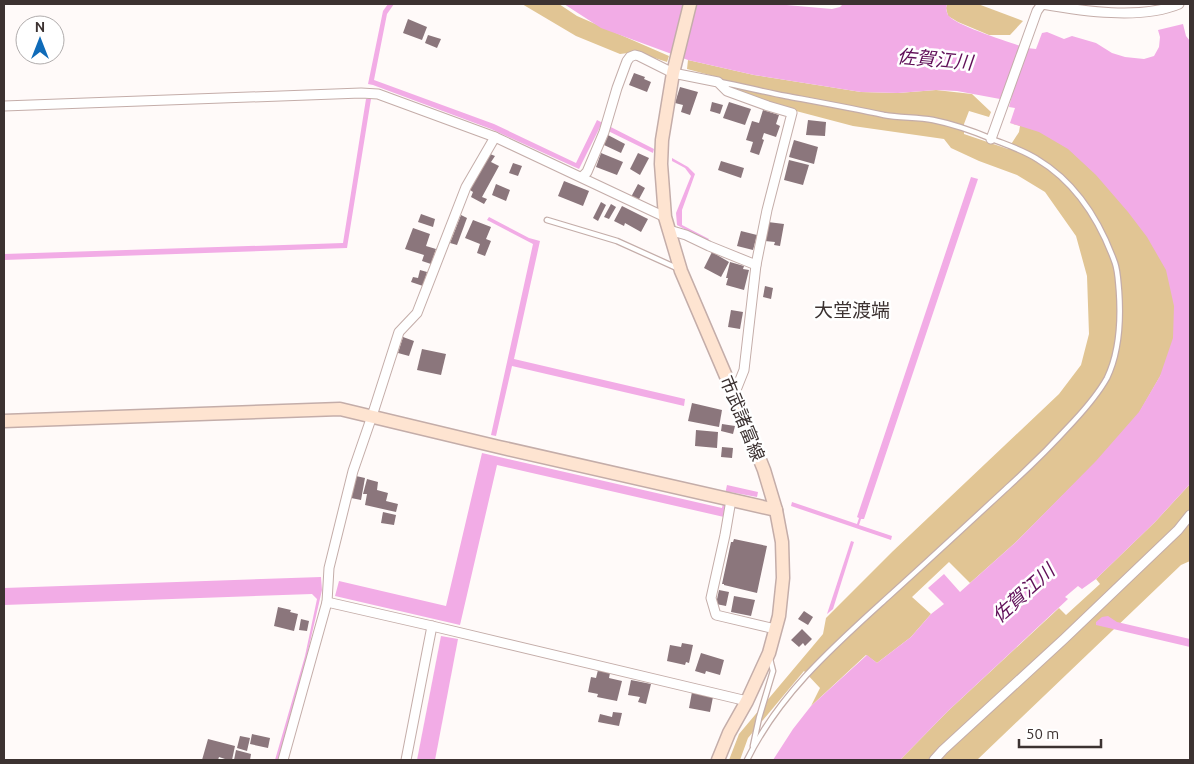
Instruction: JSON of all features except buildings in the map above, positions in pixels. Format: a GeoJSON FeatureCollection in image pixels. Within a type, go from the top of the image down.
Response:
{"type":"FeatureCollection","features":[{"type":"Feature","properties":{"kind":"main road","name":"市武諸富線"},"geometry":{"type":"LineString","coordinates":[[690,4],[673,73],[662,140],[661,164],[665,217],[681,271],[734,394],[764,470],[776,510],[782,542],[783,578],[779,616],[769,653],[747,701],[729,733],[718,760]]}},
{"type":"Feature","properties":{"kind":"main road"},"geometry":{"type":"LineString","coordinates":[[4,421],[340,409],[776,510]]}},
{"type":"Feature","properties":{"kind":"street"},"geometry":{"type":"LineString","coordinates":[[991,138],[1037,11],[1042,4],[1090,11],[1124,13],[1148,11],[1179,4]]}},
{"type":"Feature","properties":{"kind":"street"},"geometry":{"type":"LineString","coordinates":[[582,177],[587,172],[608,122],[627,60],[635,55],[673,73],[718,82],[727,91],[768,106],[792,112],[767,210],[756,265],[744,370],[734,394]]}},
{"type":"Feature","properties":{"kind":"street"},"geometry":{"type":"LineString","coordinates":[[4,106],[378,94],[495,137],[665,217]]}},
{"type":"Feature","properties":{"kind":"street"},"geometry":{"type":"LineString","coordinates":[[283,760],[327,602],[329,568],[353,471],[399,332],[417,313],[466,187],[495,137]]}},
{"type":"Feature","properties":{"kind":"street"},"geometry":{"type":"LineString","coordinates":[[669,230],[686,235],[756,265]]}},
{"type":"Feature","properties":{"kind":"street"},"geometry":{"type":"LineString","coordinates":[[726,499],[725,535],[711,598],[716,615],[775,628]]}},
{"type":"Feature","properties":{"kind":"street"},"geometry":{"type":"LineString","coordinates":[[934,760],[1178,530],[1190,515]]}},
{"type":"Feature","properties":{"kind":"street"},"geometry":{"type":"LineString","coordinates":[[327,602],[747,701]]}},
{"type":"Feature","properties":{"kind":"street"},"geometry":{"type":"LineString","coordinates":[[406,760],[432,626]]}},
{"type":"Feature","properties":{"kind":"lane"},"geometry":{"type":"LineString","coordinates":[[718,82],[894,117],[932,120],[958,126],[1016,148],[1036,158],[1057,172],[1073,188],[1092,214],[1108,242],[1118,271],[1120,303],[1120,333],[1115,358],[1107,378],[1092,401],[1022,474],[836,645],[799,683],[786,699],[747,760]]}},
{"type":"Feature","properties":{"kind":"lane"},"geometry":{"type":"LineString","coordinates":[[547,220],[617,241],[681,271]]}},
{"type":"Feature","properties":{"kind":"lane"},"geometry":{"type":"LineString","coordinates":[[752,750],[773,671],[769,653]]}},
{"type":"Feature","properties":{"kind":"shaded area"},"geometry":{"type":"Polygon","coordinates":[[[522,4],[559,4],[577,16],[669,56],[667,62],[636,52],[620,54],[576,36],[522,4]]]}},
{"type":"Feature","properties":{"kind":"shaded area"},"geometry":{"type":"Polygon","coordinates":[[[947,4],[978,4],[1023,21],[1010,35],[989,35],[948,16],[947,4]]]}},
{"type":"Feature","properties":{"kind":"shaded area"},"geometry":{"type":"Polygon","coordinates":[[[688,60],[754,75],[861,92],[898,93],[936,90],[972,94],[991,112],[989,117],[969,111],[964,124],[964,134],[1008,149],[1019,132],[1020,126],[1010,123],[1076,137],[1177,273],[1178,345],[1131,427],[1016,542],[970,583],[949,562],[912,597],[931,614],[911,637],[877,663],[866,655],[811,706],[820,688],[804,671],[748,738],[740,760],[729,760],[739,734],[823,634],[826,618],[892,552],[1059,394],[1081,365],[1089,334],[1087,276],[1076,236],[1045,192],[1017,175],[951,148],[944,139],[853,126],[796,111],[728,89],[721,78],[687,69],[688,60]]]}},
{"type":"Feature","properties":{"kind":"shaded area"},"geometry":{"type":"Polygon","coordinates":[[[1190,484],[1190,561],[1181,565],[977,760],[900,760],[948,711],[1059,608],[1066,615],[1100,584],[1096,579],[1155,522],[1190,484]]]}},
{"type":"Feature","properties":{"kind":"water"},"geometry":{"type":"Polygon","coordinates":[[[388,4],[394,4],[387,14],[374,80],[494,124],[576,163],[597,120],[654,149],[653,153],[600,127],[579,169],[491,129],[368,84],[383,11],[388,4]]]}},
{"type":"Feature","properties":{"kind":"water","name":"佐賀江川"},"geometry":{"type":"Polygon","coordinates":[[[564,4],[775,4],[832,9],[843,4],[947,4],[947,14],[952,19],[970,28],[1020,46],[1000,99],[957,91],[861,92],[754,75],[688,60],[601,28],[564,4]]]}},
{"type":"Feature","properties":{"kind":"water","name":"佐賀江川"},"geometry":{"type":"Polygon","coordinates":[[[1183,24],[1186,36],[1190,41],[1190,484],[1155,522],[1096,579],[1082,589],[1078,586],[1065,597],[1068,599],[948,711],[900,760],[773,760],[811,706],[867,655],[877,663],[911,637],[931,614],[944,604],[928,588],[944,574],[960,592],[1016,542],[1096,461],[1139,412],[1160,376],[1173,338],[1174,306],[1166,270],[1147,237],[1096,175],[1068,149],[1039,132],[1010,123],[1015,108],[1009,107],[1017,75],[1027,48],[1036,49],[1042,33],[1047,32],[1064,39],[1072,36],[1096,43],[1112,53],[1125,57],[1144,59],[1154,56],[1159,47],[1160,37],[1158,30],[1183,24]]]}},
{"type":"Feature","properties":{"kind":"water"},"geometry":{"type":"Polygon","coordinates":[[[366,99],[371,99],[347,248],[4,260],[4,254],[343,243],[366,99]]]}},
{"type":"Feature","properties":{"kind":"water"},"geometry":{"type":"Polygon","coordinates":[[[672,158],[688,167],[695,174],[682,210],[682,225],[709,239],[707,241],[677,225],[676,213],[691,176],[685,168],[672,161],[672,158]]]}},
{"type":"Feature","properties":{"kind":"water"},"geometry":{"type":"Polygon","coordinates":[[[971,177],[978,179],[864,519],[861,519],[859,525],[892,536],[891,540],[791,506],[792,502],[857,524],[859,518],[857,517],[971,177]]]}},
{"type":"Feature","properties":{"kind":"water"},"geometry":{"type":"Polygon","coordinates":[[[489,217],[529,238],[540,241],[514,359],[685,399],[684,406],[512,366],[496,436],[491,435],[533,244],[487,220],[489,217]]]}},
{"type":"Feature","properties":{"kind":"water"},"geometry":{"type":"Polygon","coordinates":[[[482,453],[722,508],[727,485],[758,492],[757,497],[730,492],[724,517],[497,465],[460,625],[335,596],[339,581],[446,606],[482,453]]]}},
{"type":"Feature","properties":{"kind":"water"},"geometry":{"type":"Polygon","coordinates":[[[851,541],[854,542],[833,609],[827,614],[851,541]]]}},
{"type":"Feature","properties":{"kind":"water"},"geometry":{"type":"Polygon","coordinates":[[[321,577],[322,590],[307,655],[278,760],[275,760],[305,656],[317,599],[312,594],[4,605],[4,588],[321,577]]]}},
{"type":"Feature","properties":{"kind":"water"},"geometry":{"type":"Polygon","coordinates":[[[1108,616],[1117,622],[1190,639],[1190,647],[1096,625],[1096,622],[1102,617],[1108,616]]]}},
{"type":"Feature","properties":{"kind":"water"},"geometry":{"type":"Polygon","coordinates":[[[441,636],[458,639],[435,760],[417,760],[441,636]]]}},
{"type":"Feature","properties":{"kind":"district","name":"大堂渡端"},"geometry":{"type":"Point","coordinates":[852,310]}}]}
